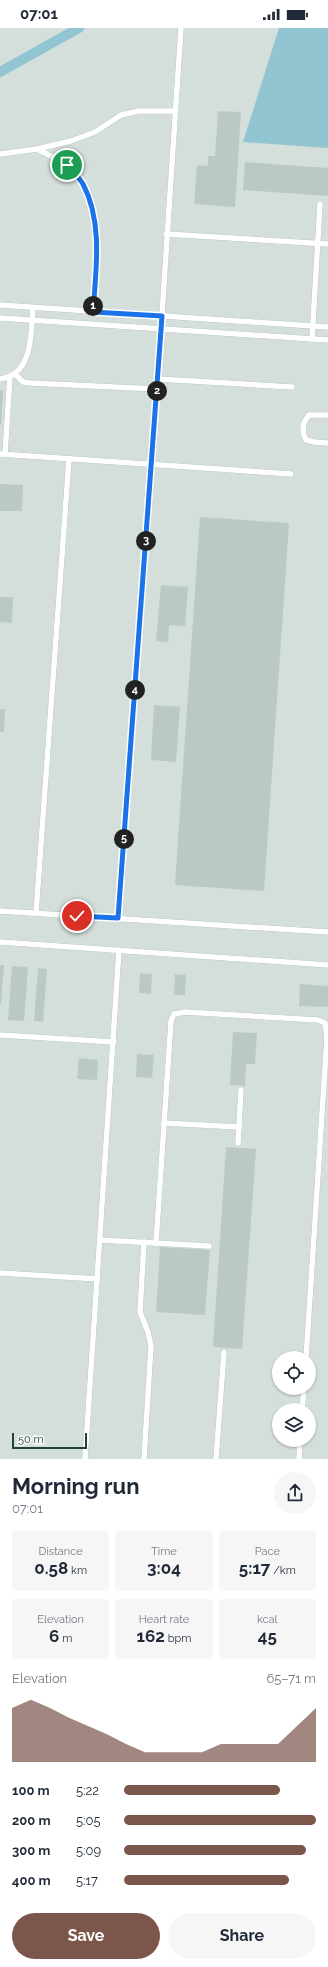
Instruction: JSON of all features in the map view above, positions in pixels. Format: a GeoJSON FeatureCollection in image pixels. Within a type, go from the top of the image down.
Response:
{"type":"FeatureCollection","features":[{"type":"Feature","properties":{"kind":"lane"},"geometry":{"type":"LineString","coordinates":[[118,918],[152,464],[166,234],[181,28]]}},
{"type":"Feature","properties":{"kind":"lane"},"geometry":{"type":"LineString","coordinates":[[0,154],[36,149],[71,141],[95,132],[120,115],[138,112],[175,111]]}},
{"type":"Feature","properties":{"kind":"lane"},"geometry":{"type":"LineString","coordinates":[[36,149],[67,165],[82,182],[90,199],[96,232],[97,264],[93,312]]}},
{"type":"Feature","properties":{"kind":"lane"},"geometry":{"type":"LineString","coordinates":[[312,339],[320,204]]}},
{"type":"Feature","properties":{"kind":"lane"},"geometry":{"type":"LineString","coordinates":[[166,234],[328,244]]}},
{"type":"Feature","properties":{"kind":"lane"},"geometry":{"type":"LineString","coordinates":[[0,305],[328,327]]}},
{"type":"Feature","properties":{"kind":"lane"},"geometry":{"type":"LineString","coordinates":[[0,379],[18,372],[25,361],[29,349],[33,308]]}},
{"type":"Feature","properties":{"kind":"lane"},"geometry":{"type":"LineString","coordinates":[[0,318],[328,340]]}},
{"type":"Feature","properties":{"kind":"lane"},"geometry":{"type":"LineString","coordinates":[[12,375],[23,382],[30,383],[157,389]]}},
{"type":"Feature","properties":{"kind":"lane"},"geometry":{"type":"LineString","coordinates":[[12,375],[2,454],[291,474]]}},
{"type":"Feature","properties":{"kind":"lane"},"geometry":{"type":"LineString","coordinates":[[158,379],[292,387]]}},
{"type":"Feature","properties":{"kind":"lane"},"geometry":{"type":"LineString","coordinates":[[328,415],[309,415],[305,420],[303,428],[306,440],[328,443]]}},
{"type":"Feature","properties":{"kind":"lane"},"geometry":{"type":"LineString","coordinates":[[36,913],[69,459]]}},
{"type":"Feature","properties":{"kind":"lane"},"geometry":{"type":"LineString","coordinates":[[0,911],[328,932]]}},
{"type":"Feature","properties":{"kind":"lane"},"geometry":{"type":"LineString","coordinates":[[0,942],[328,965]]}},
{"type":"Feature","properties":{"kind":"lane"},"geometry":{"type":"LineString","coordinates":[[85,1459],[119,950]]}},
{"type":"Feature","properties":{"kind":"lane"},"geometry":{"type":"LineString","coordinates":[[156,1243],[171,1021],[176,1013],[318,1020],[325,1023],[327,1037],[306,1351]]}},
{"type":"Feature","properties":{"kind":"lane"},"geometry":{"type":"LineString","coordinates":[[0,1035],[114,1042]]}},
{"type":"Feature","properties":{"kind":"lane"},"geometry":{"type":"LineString","coordinates":[[238,1143],[241,1090]]}},
{"type":"Feature","properties":{"kind":"lane"},"geometry":{"type":"LineString","coordinates":[[164,1123],[239,1127]]}},
{"type":"Feature","properties":{"kind":"lane"},"geometry":{"type":"LineString","coordinates":[[100,1240],[209,1246]]}},
{"type":"Feature","properties":{"kind":"lane"},"geometry":{"type":"LineString","coordinates":[[144,1242],[140,1312],[148,1332],[151,1346],[144,1459]]}},
{"type":"Feature","properties":{"kind":"lane"},"geometry":{"type":"LineString","coordinates":[[0,1273],[98,1279]]}},
{"type":"Feature","properties":{"kind":"lane"},"geometry":{"type":"LineString","coordinates":[[216,1459],[224,1352]]}},
{"type":"Feature","properties":{"kind":"lane"},"geometry":{"type":"LineString","coordinates":[[299,1459],[300,1447]]}},
{"type":"Feature","properties":{"kind":"shaded area"},"geometry":{"type":"Polygon","coordinates":[[[0,28],[328,28],[328,1459],[0,1459],[0,28]]]}},
{"type":"Feature","properties":{"kind":"water"},"geometry":{"type":"Polygon","coordinates":[[[279,28],[328,28],[328,148],[243,142],[279,28]]]}},
{"type":"Feature","properties":{"kind":"building"},"geometry":{"type":"Polygon","coordinates":[[[218,111],[241,112],[235,207],[194,204],[197,165],[208,166],[208,156],[215,156],[218,111]]]}},
{"type":"Feature","properties":{"kind":"building"},"geometry":{"type":"Polygon","coordinates":[[[245,162],[328,168],[328,196],[243,190],[245,162]]]}},
{"type":"Feature","properties":{"kind":"building"},"geometry":{"type":"Polygon","coordinates":[[[0,390],[3,390],[1,425],[0,425],[0,390]]]}},
{"type":"Feature","properties":{"kind":"building"},"geometry":{"type":"Polygon","coordinates":[[[0,484],[23,485],[22,511],[0,511],[0,484]]]}},
{"type":"Feature","properties":{"kind":"building"},"geometry":{"type":"Polygon","coordinates":[[[200,517],[289,523],[264,891],[175,885],[200,517]]]}},
{"type":"Feature","properties":{"kind":"building"},"geometry":{"type":"Polygon","coordinates":[[[161,585],[188,587],[185,626],[169,625],[168,642],[156,641],[161,585]]]}},
{"type":"Feature","properties":{"kind":"building"},"geometry":{"type":"Polygon","coordinates":[[[0,597],[13,597],[12,623],[0,622],[0,597]]]}},
{"type":"Feature","properties":{"kind":"building"},"geometry":{"type":"Polygon","coordinates":[[[154,705],[180,707],[176,762],[151,760],[154,705]]]}},
{"type":"Feature","properties":{"kind":"building"},"geometry":{"type":"Polygon","coordinates":[[[0,709],[5,709],[4,732],[0,732],[0,709]]]}},
{"type":"Feature","properties":{"kind":"building"},"geometry":{"type":"Polygon","coordinates":[[[0,965],[4,965],[1,1004],[0,1004],[0,965]]]}},
{"type":"Feature","properties":{"kind":"building"},"geometry":{"type":"Polygon","coordinates":[[[12,966],[28,967],[24,1021],[8,1020],[12,966]]]}},
{"type":"Feature","properties":{"kind":"building"},"geometry":{"type":"Polygon","coordinates":[[[38,968],[47,969],[43,1022],[34,1021],[38,968]]]}},
{"type":"Feature","properties":{"kind":"building"},"geometry":{"type":"Polygon","coordinates":[[[140,973],[152,974],[151,994],[139,993],[140,973]]]}},
{"type":"Feature","properties":{"kind":"building"},"geometry":{"type":"Polygon","coordinates":[[[175,974],[186,975],[185,995],[174,995],[175,974]]]}},
{"type":"Feature","properties":{"kind":"building"},"geometry":{"type":"Polygon","coordinates":[[[300,984],[328,986],[328,1007],[299,1006],[300,984]]]}},
{"type":"Feature","properties":{"kind":"building"},"geometry":{"type":"Polygon","coordinates":[[[233,1032],[257,1033],[255,1064],[246,1064],[245,1086],[230,1085],[233,1032]]]}},
{"type":"Feature","properties":{"kind":"building"},"geometry":{"type":"Polygon","coordinates":[[[137,1054],[154,1055],[152,1078],[136,1077],[137,1054]]]}},
{"type":"Feature","properties":{"kind":"building"},"geometry":{"type":"Polygon","coordinates":[[[79,1058],[98,1060],[97,1080],[77,1079],[79,1058]]]}},
{"type":"Feature","properties":{"kind":"building"},"geometry":{"type":"Polygon","coordinates":[[[226,1147],[256,1149],[242,1349],[213,1347],[226,1147]]]}},
{"type":"Feature","properties":{"kind":"building"},"geometry":{"type":"Polygon","coordinates":[[[160,1247],[210,1250],[205,1315],[156,1312],[160,1247]]]}},
{"type":"Feature","properties":{"kind":"waterway"},"geometry":{"type":"LineString","coordinates":[[0,72],[79,28]]}},
{"type":"Feature","properties":{"kind":"route"},"geometry":{"type":"LineString","coordinates":[[67,165],[82,182],[90,199],[96,232],[97,264],[93,312],[162,316],[118,918],[77,916]]}}]}
